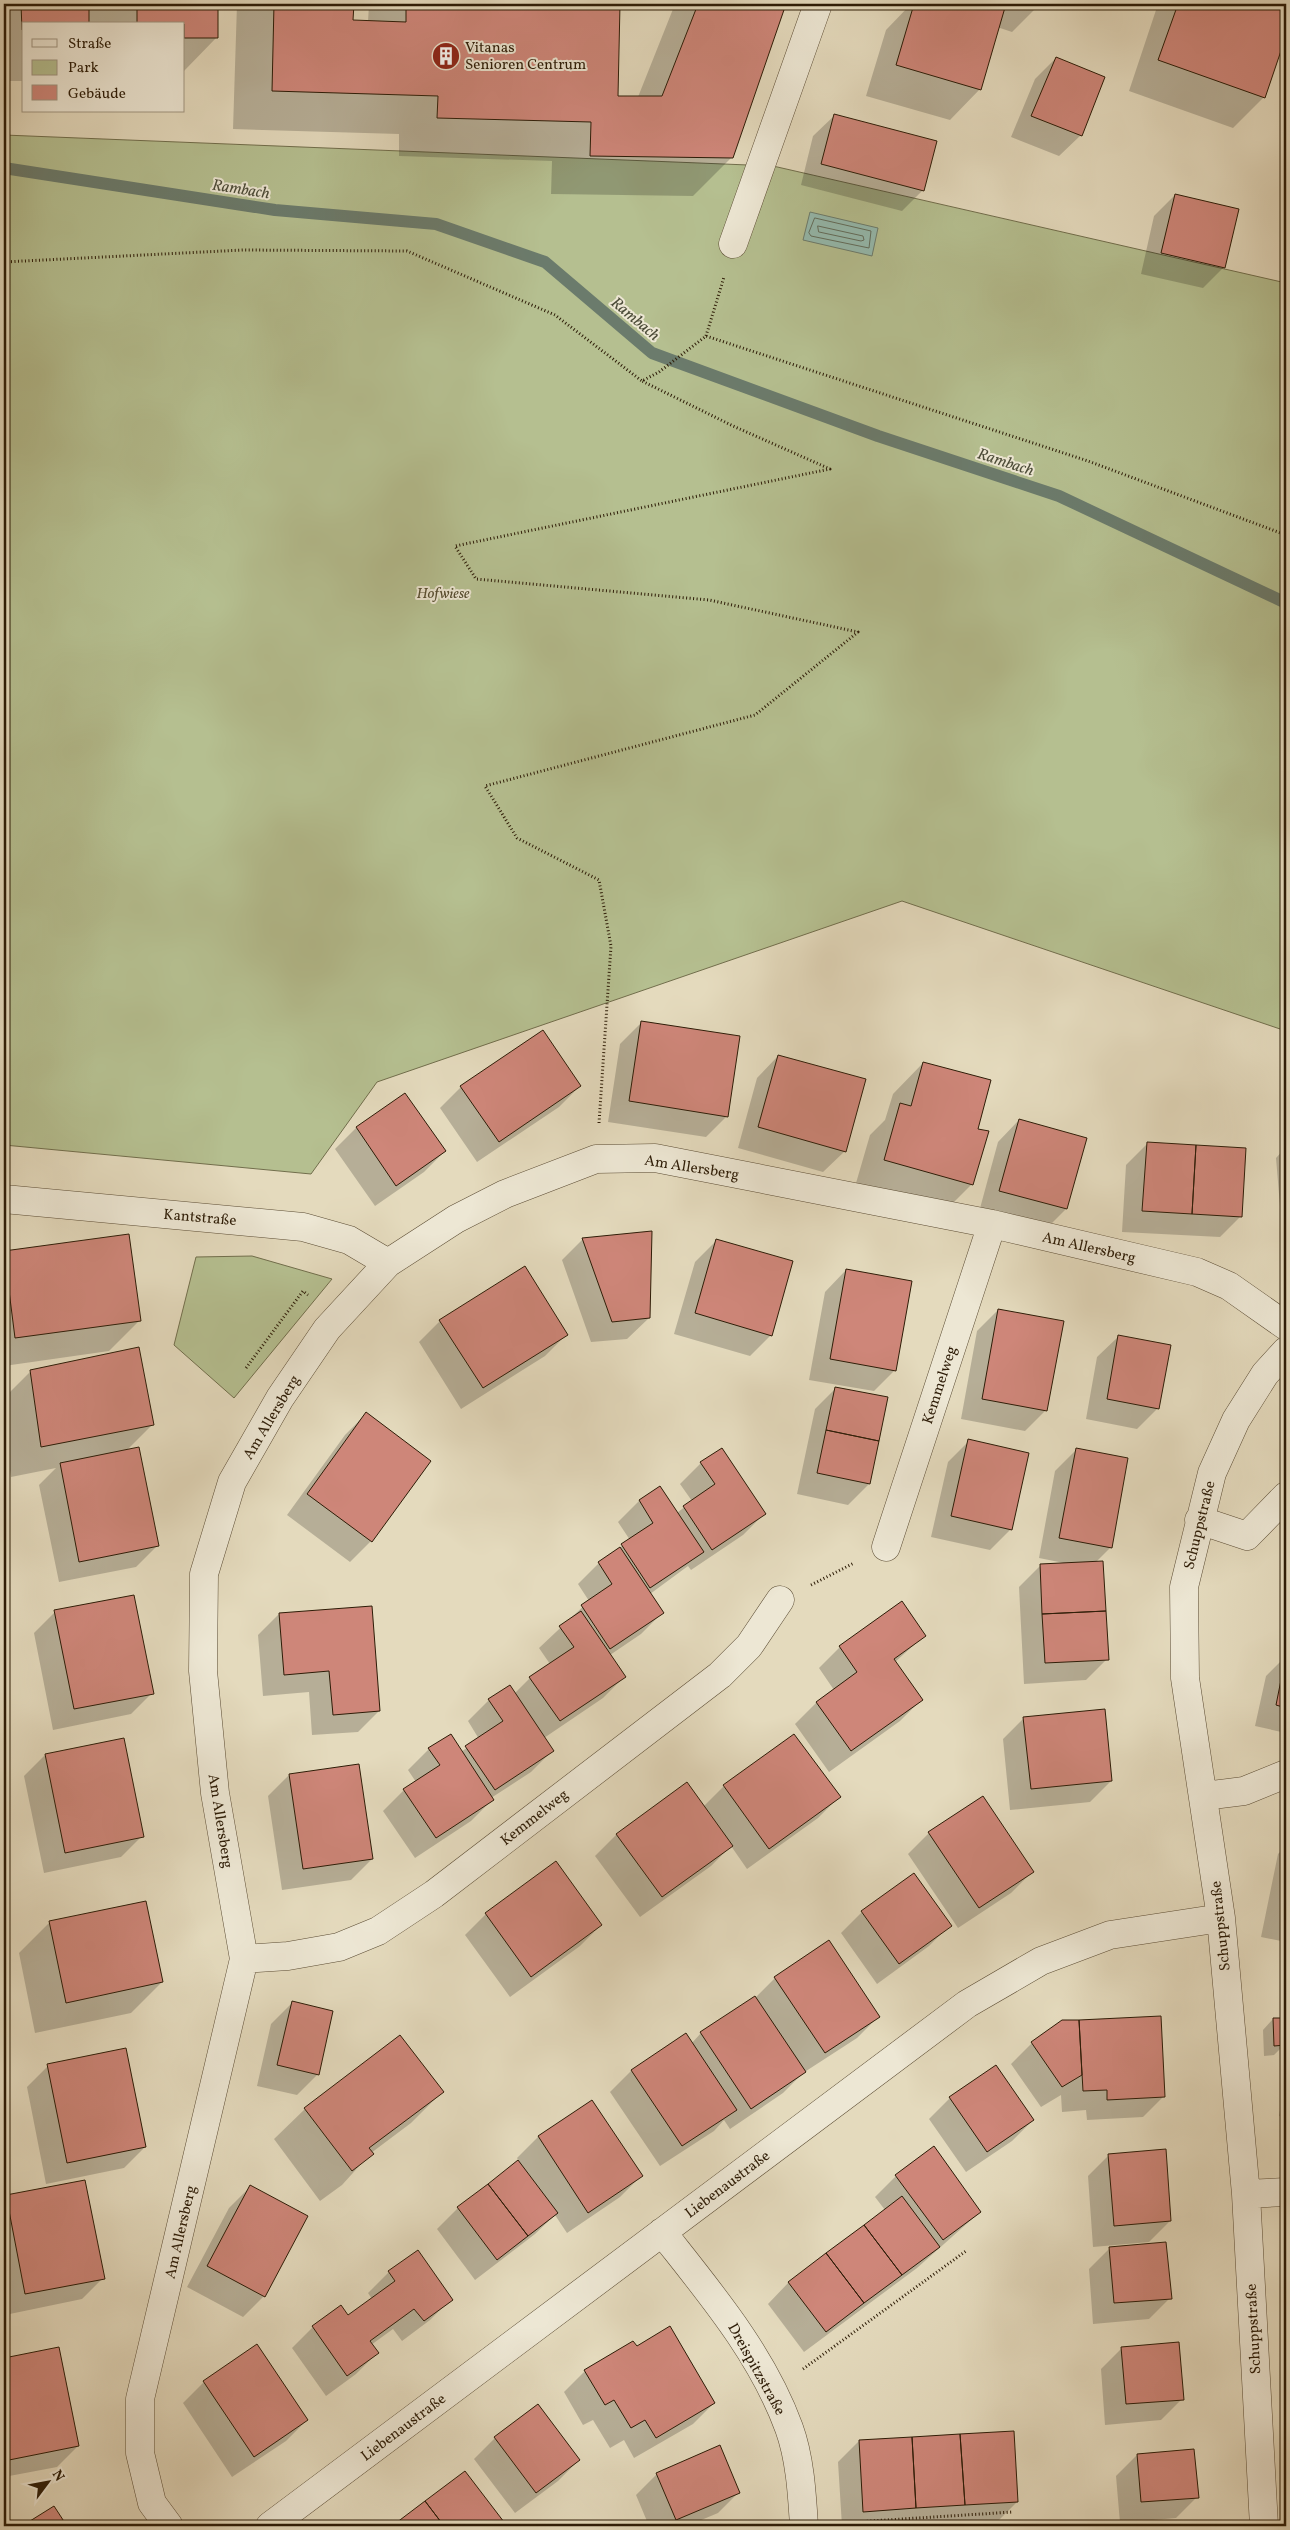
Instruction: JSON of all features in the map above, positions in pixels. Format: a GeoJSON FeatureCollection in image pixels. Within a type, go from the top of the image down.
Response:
{"type":"FeatureCollection","features":[{"type":"Feature","properties":{"kind":"street"},"geometry":{"type":"LineString","coordinates":[[733,244],[818,4]]}},
{"type":"Feature","properties":{"kind":"street","name":"Am Allersberg"},"geometry":{"type":"LineString","coordinates":[[169,2526],[152,2503],[140,2453],[140,2399],[244,1959],[214,1774],[203,1671],[204,1574],[232,1482],[280,1398],[328,1329],[388,1263],[456,1218],[505,1194],[596,1159],[655,1158],[992,1224],[1197,1272],[1230,1286],[1286,1326]]}},
{"type":"Feature","properties":{"kind":"street","name":"Kantstraße"},"geometry":{"type":"LineString","coordinates":[[4,1199],[303,1227],[349,1240],[388,1263]]}},
{"type":"Feature","properties":{"kind":"street","name":"Kemmelweg"},"geometry":{"type":"LineString","coordinates":[[886,1547],[992,1224]]}},
{"type":"Feature","properties":{"kind":"street","name":"Schuppstraße"},"geometry":{"type":"LineString","coordinates":[[1264,2526],[1246,2194],[1221,1918],[1185,1668],[1184,1587],[1212,1473],[1236,1420],[1265,1374],[1286,1351]]}},
{"type":"Feature","properties":{"kind":"street"},"geometry":{"type":"LineString","coordinates":[[1199,1520],[1247,1536],[1286,1496]]}},
{"type":"Feature","properties":{"kind":"street","name":"Kemmelweg"},"geometry":{"type":"LineString","coordinates":[[244,1959],[288,1956],[339,1947],[378,1931],[434,1894],[720,1675],[749,1646],[780,1600]]}},
{"type":"Feature","properties":{"kind":"street"},"geometry":{"type":"LineString","coordinates":[[1204,1796],[1244,1791],[1286,1774]]}},
{"type":"Feature","properties":{"kind":"street","name":"Liebenaustraße"},"geometry":{"type":"LineString","coordinates":[[270,2526],[967,2004],[1041,1961],[1110,1935],[1221,1918]]}},
{"type":"Feature","properties":{"kind":"street"},"geometry":{"type":"LineString","coordinates":[[1246,2194],[1286,2192]]}},
{"type":"Feature","properties":{"kind":"street","name":"Dreispitzstraße"},"geometry":{"type":"LineString","coordinates":[[662,2232],[736,2327],[772,2392],[789,2429],[802,2489],[804,2525]]}},
{"type":"Feature","properties":{"kind":"path"},"geometry":{"type":"LineString","coordinates":[[642,381],[659,372],[706,336],[733,244]]}},
{"type":"Feature","properties":{"kind":"path"},"geometry":{"type":"LineString","coordinates":[[4,262],[242,250],[407,251],[555,315],[642,381],[733,426],[830,469],[454,546],[476,579],[708,600],[858,632],[755,715],[485,786],[517,838],[599,880],[611,946],[596,1159]]}},
{"type":"Feature","properties":{"kind":"path"},"geometry":{"type":"LineString","coordinates":[[706,336],[1088,461],[1286,535]]}},
{"type":"Feature","properties":{"kind":"path"},"geometry":{"type":"LineString","coordinates":[[246,1368],[303,1291]]}},
{"type":"Feature","properties":{"kind":"path"},"geometry":{"type":"LineString","coordinates":[[780,1600],[886,1547]]}},
{"type":"Feature","properties":{"kind":"path"},"geometry":{"type":"LineString","coordinates":[[772,2392],[966,2251]]}},
{"type":"Feature","properties":{"kind":"path"},"geometry":{"type":"LineString","coordinates":[[804,2525],[1013,2512]]}},
{"type":"Feature","properties":{"kind":"green space","name":"Hofwiese"},"geometry":{"type":"Polygon","coordinates":[[[4,135],[773,166],[1286,283],[1286,1031],[902,901],[377,1082],[311,1174],[4,1145],[4,135]]]}},
{"type":"Feature","properties":{"kind":"green space"},"geometry":{"type":"Polygon","coordinates":[[[252,1256],[332,1279],[234,1398],[174,1345],[196,1257],[252,1256]]]}},
{"type":"Feature","properties":{"kind":"water"},"geometry":{"type":"Polygon","coordinates":[[[810,212],[878,228],[872,256],[803,240],[810,212]]]}},
{"type":"Feature","properties":{"kind":"building"},"geometry":{"type":"Polygon","coordinates":[[[21,4],[89,4],[89,22],[22,22],[22,30],[21,4]]]}},
{"type":"Feature","properties":{"kind":"building"},"geometry":{"type":"Polygon","coordinates":[[[137,4],[218,4],[218,38],[185,38],[185,22],[137,22],[137,4]]]}},
{"type":"Feature","properties":{"kind":"building","name":"Vitanas Senioren Centrum"},"geometry":{"type":"Polygon","coordinates":[[[274,4],[354,4],[353,20],[406,22],[406,4],[620,4],[618,96],[662,96],[698,4],[786,4],[733,158],[590,156],[591,122],[437,118],[438,96],[272,91],[274,4]]]}},
{"type":"Feature","properties":{"kind":"building"},"geometry":{"type":"Polygon","coordinates":[[[914,4],[938,4],[954,8],[955,4],[1006,4],[981,90],[896,65],[914,4]]]}},
{"type":"Feature","properties":{"kind":"building"},"geometry":{"type":"Polygon","coordinates":[[[1178,4],[1270,4],[1286,10],[1286,36],[1265,98],[1158,60],[1178,4]]]}},
{"type":"Feature","properties":{"kind":"building"},"geometry":{"type":"Polygon","coordinates":[[[1056,57],[1105,77],[1082,136],[1031,116],[1056,57]]]}},
{"type":"Feature","properties":{"kind":"building"},"geometry":{"type":"Polygon","coordinates":[[[834,114],[937,141],[924,191],[821,164],[834,114]]]}},
{"type":"Feature","properties":{"kind":"building"},"geometry":{"type":"Polygon","coordinates":[[[1175,194],[1239,209],[1225,268],[1161,253],[1175,194]]]}},
{"type":"Feature","properties":{"kind":"building"},"geometry":{"type":"Polygon","coordinates":[[[641,1021],[740,1036],[728,1117],[629,1101],[641,1021]]]}},
{"type":"Feature","properties":{"kind":"building"},"geometry":{"type":"Polygon","coordinates":[[[543,1030],[581,1086],[499,1142],[460,1086],[543,1030]]]}},
{"type":"Feature","properties":{"kind":"building"},"geometry":{"type":"Polygon","coordinates":[[[778,1055],[866,1079],[846,1152],[758,1127],[778,1055]]]}},
{"type":"Feature","properties":{"kind":"building"},"geometry":{"type":"Polygon","coordinates":[[[923,1062],[991,1080],[978,1129],[989,1131],[973,1185],[884,1160],[900,1103],[911,1106],[923,1062]]]}},
{"type":"Feature","properties":{"kind":"building"},"geometry":{"type":"Polygon","coordinates":[[[405,1093],[446,1151],[396,1186],[356,1127],[405,1093]]]}},
{"type":"Feature","properties":{"kind":"building"},"geometry":{"type":"Polygon","coordinates":[[[1019,1119],[1087,1138],[1067,1209],[999,1191],[1019,1119]]]}},
{"type":"Feature","properties":{"kind":"building"},"geometry":{"type":"Polygon","coordinates":[[[1147,1142],[1196,1145],[1192,1214],[1142,1211],[1147,1142]]]}},
{"type":"Feature","properties":{"kind":"building"},"geometry":{"type":"Polygon","coordinates":[[[1196,1145],[1246,1148],[1242,1217],[1192,1214],[1196,1145]]]}},
{"type":"Feature","properties":{"kind":"building"},"geometry":{"type":"Polygon","coordinates":[[[652,1231],[650,1318],[612,1322],[582,1238],[652,1231]]]}},
{"type":"Feature","properties":{"kind":"building"},"geometry":{"type":"Polygon","coordinates":[[[129,1234],[141,1321],[15,1338],[4,1251],[129,1234]]]}},
{"type":"Feature","properties":{"kind":"building"},"geometry":{"type":"Polygon","coordinates":[[[716,1239],[793,1261],[772,1336],[695,1313],[716,1239]]]}},
{"type":"Feature","properties":{"kind":"building"},"geometry":{"type":"Polygon","coordinates":[[[525,1266],[568,1335],[483,1388],[439,1320],[525,1266]]]}},
{"type":"Feature","properties":{"kind":"building"},"geometry":{"type":"Polygon","coordinates":[[[846,1269],[912,1281],[896,1371],[830,1359],[846,1269]]]}},
{"type":"Feature","properties":{"kind":"building"},"geometry":{"type":"Polygon","coordinates":[[[998,1309],[1064,1321],[1047,1411],[982,1399],[998,1309]]]}},
{"type":"Feature","properties":{"kind":"building"},"geometry":{"type":"Polygon","coordinates":[[[1118,1335],[1171,1345],[1159,1409],[1107,1399],[1118,1335]]]}},
{"type":"Feature","properties":{"kind":"building"},"geometry":{"type":"Polygon","coordinates":[[[139,1347],[154,1425],[41,1447],[30,1370],[139,1347]]]}},
{"type":"Feature","properties":{"kind":"building"},"geometry":{"type":"Polygon","coordinates":[[[835,1387],[888,1397],[879,1441],[826,1430],[835,1387]]]}},
{"type":"Feature","properties":{"kind":"building"},"geometry":{"type":"Polygon","coordinates":[[[366,1412],[431,1461],[372,1542],[307,1494],[366,1412]]]}},
{"type":"Feature","properties":{"kind":"building"},"geometry":{"type":"Polygon","coordinates":[[[826,1430],[879,1441],[870,1484],[817,1473],[826,1430]]]}},
{"type":"Feature","properties":{"kind":"building"},"geometry":{"type":"Polygon","coordinates":[[[968,1439],[1029,1453],[1012,1530],[951,1516],[968,1439]]]}},
{"type":"Feature","properties":{"kind":"building"},"geometry":{"type":"Polygon","coordinates":[[[139,1447],[159,1546],[79,1562],[60,1463],[139,1447]]]}},
{"type":"Feature","properties":{"kind":"building"},"geometry":{"type":"Polygon","coordinates":[[[722,1448],[766,1514],[712,1550],[683,1506],[715,1484],[700,1462],[722,1448]]]}},
{"type":"Feature","properties":{"kind":"building"},"geometry":{"type":"Polygon","coordinates":[[[1076,1448],[1128,1458],[1112,1548],[1059,1538],[1076,1448]]]}},
{"type":"Feature","properties":{"kind":"building"},"geometry":{"type":"Polygon","coordinates":[[[660,1486],[704,1552],[650,1588],[621,1544],[653,1523],[639,1500],[660,1486]]]}},
{"type":"Feature","properties":{"kind":"building"},"geometry":{"type":"Polygon","coordinates":[[[620,1547],[664,1613],[610,1649],[581,1605],[612,1584],[598,1562],[620,1547]]]}},
{"type":"Feature","properties":{"kind":"building"},"geometry":{"type":"Polygon","coordinates":[[[1103,1561],[1106,1611],[1042,1614],[1040,1564],[1103,1561]]]}},
{"type":"Feature","properties":{"kind":"building"},"geometry":{"type":"Polygon","coordinates":[[[134,1595],[154,1694],[74,1709],[54,1610],[134,1595]]]}},
{"type":"Feature","properties":{"kind":"building"},"geometry":{"type":"Polygon","coordinates":[[[902,1601],[926,1636],[894,1659],[923,1700],[851,1751],[816,1702],[857,1672],[839,1646],[902,1601]]]}},
{"type":"Feature","properties":{"kind":"building"},"geometry":{"type":"Polygon","coordinates":[[[372,1606],[380,1711],[333,1715],[329,1671],[284,1675],[279,1613],[372,1606]]]}},
{"type":"Feature","properties":{"kind":"building"},"geometry":{"type":"Polygon","coordinates":[[[581,1611],[626,1677],[560,1721],[529,1677],[574,1647],[559,1626],[581,1611]]]}},
{"type":"Feature","properties":{"kind":"building"},"geometry":{"type":"Polygon","coordinates":[[[1106,1611],[1109,1660],[1045,1663],[1042,1614],[1106,1611]]]}},
{"type":"Feature","properties":{"kind":"building"},"geometry":{"type":"Polygon","coordinates":[[[1286,1655],[1286,1708],[1276,1705],[1286,1655]]]}},
{"type":"Feature","properties":{"kind":"building"},"geometry":{"type":"Polygon","coordinates":[[[510,1685],[554,1751],[495,1790],[465,1746],[503,1721],[488,1699],[510,1685]]]}},
{"type":"Feature","properties":{"kind":"building"},"geometry":{"type":"Polygon","coordinates":[[[1105,1709],[1112,1781],[1031,1789],[1023,1717],[1105,1709]]]}},
{"type":"Feature","properties":{"kind":"building"},"geometry":{"type":"Polygon","coordinates":[[[451,1734],[494,1800],[436,1838],[403,1789],[440,1765],[428,1748],[451,1734]]]}},
{"type":"Feature","properties":{"kind":"building"},"geometry":{"type":"Polygon","coordinates":[[[794,1734],[841,1797],[769,1849],[723,1785],[794,1734]]]}},
{"type":"Feature","properties":{"kind":"building"},"geometry":{"type":"Polygon","coordinates":[[[124,1738],[144,1837],[65,1853],[45,1754],[124,1738]]]}},
{"type":"Feature","properties":{"kind":"building"},"geometry":{"type":"Polygon","coordinates":[[[359,1764],[373,1859],[303,1869],[289,1774],[359,1764]]]}},
{"type":"Feature","properties":{"kind":"building"},"geometry":{"type":"Polygon","coordinates":[[[687,1782],[733,1846],[662,1897],[616,1834],[687,1782]]]}},
{"type":"Feature","properties":{"kind":"building"},"geometry":{"type":"Polygon","coordinates":[[[983,1796],[1034,1872],[979,1908],[928,1832],[983,1796]]]}},
{"type":"Feature","properties":{"kind":"building"},"geometry":{"type":"Polygon","coordinates":[[[556,1861],[602,1925],[531,1977],[485,1913],[556,1861]]]}},
{"type":"Feature","properties":{"kind":"building"},"geometry":{"type":"Polygon","coordinates":[[[914,1873],[952,1926],[899,1964],[861,1911],[914,1873]]]}},
{"type":"Feature","properties":{"kind":"building"},"geometry":{"type":"Polygon","coordinates":[[[146,1901],[163,1982],[66,2003],[49,1921],[146,1901]]]}},
{"type":"Feature","properties":{"kind":"building"},"geometry":{"type":"Polygon","coordinates":[[[829,1940],[880,2017],[825,2053],[774,1977],[829,1940]]]}},
{"type":"Feature","properties":{"kind":"building"},"geometry":{"type":"Polygon","coordinates":[[[755,1996],[806,2072],[751,2109],[700,2032],[755,1996]]]}},
{"type":"Feature","properties":{"kind":"building"},"geometry":{"type":"Polygon","coordinates":[[[292,2001],[333,2011],[319,2075],[277,2065],[292,2001]]]}},
{"type":"Feature","properties":{"kind":"building"},"geometry":{"type":"Polygon","coordinates":[[[1161,2016],[1165,2097],[1107,2100],[1107,2090],[1083,2091],[1079,2020],[1161,2016]]]}},
{"type":"Feature","properties":{"kind":"building"},"geometry":{"type":"Polygon","coordinates":[[[1273,2018],[1284,2018],[1286,2045],[1274,2046],[1273,2018]]]}},
{"type":"Feature","properties":{"kind":"building"},"geometry":{"type":"Polygon","coordinates":[[[1062,2020],[1079,2020],[1082,2075],[1062,2087],[1031,2042],[1062,2020]]]}},
{"type":"Feature","properties":{"kind":"building"},"geometry":{"type":"Polygon","coordinates":[[[686,2033],[737,2110],[682,2146],[631,2070],[686,2033]]]}},
{"type":"Feature","properties":{"kind":"building"},"geometry":{"type":"Polygon","coordinates":[[[400,2035],[444,2092],[369,2148],[374,2154],[352,2171],[304,2108],[400,2035]]]}},
{"type":"Feature","properties":{"kind":"building"},"geometry":{"type":"Polygon","coordinates":[[[126,2048],[146,2147],[67,2163],[47,2064],[126,2048]]]}},
{"type":"Feature","properties":{"kind":"building"},"geometry":{"type":"Polygon","coordinates":[[[996,2065],[1034,2120],[987,2152],[949,2097],[996,2065]]]}},
{"type":"Feature","properties":{"kind":"building"},"geometry":{"type":"Polygon","coordinates":[[[592,2100],[643,2176],[588,2213],[538,2136],[592,2100]]]}},
{"type":"Feature","properties":{"kind":"building"},"geometry":{"type":"Polygon","coordinates":[[[934,2146],[981,2212],[943,2240],[895,2175],[934,2146]]]}},
{"type":"Feature","properties":{"kind":"building"},"geometry":{"type":"Polygon","coordinates":[[[1166,2149],[1171,2221],[1114,2226],[1108,2154],[1166,2149]]]}},
{"type":"Feature","properties":{"kind":"building"},"geometry":{"type":"Polygon","coordinates":[[[518,2160],[558,2213],[528,2236],[488,2184],[518,2160]]]}},
{"type":"Feature","properties":{"kind":"building"},"geometry":{"type":"Polygon","coordinates":[[[85,2180],[105,2279],[25,2294],[6,2195],[85,2180]]]}},
{"type":"Feature","properties":{"kind":"building"},"geometry":{"type":"Polygon","coordinates":[[[488,2184],[528,2236],[497,2260],[457,2207],[488,2184]]]}},
{"type":"Feature","properties":{"kind":"building"},"geometry":{"type":"Polygon","coordinates":[[[250,2185],[308,2216],[265,2297],[207,2266],[250,2185]]]}},
{"type":"Feature","properties":{"kind":"building"},"geometry":{"type":"Polygon","coordinates":[[[902,2196],[940,2247],[902,2275],[864,2225],[902,2196]]]}},
{"type":"Feature","properties":{"kind":"building"},"geometry":{"type":"Polygon","coordinates":[[[864,2225],[902,2275],[864,2303],[826,2253],[864,2225]]]}},
{"type":"Feature","properties":{"kind":"building"},"geometry":{"type":"Polygon","coordinates":[[[1166,2242],[1172,2299],[1114,2303],[1109,2247],[1166,2242]]]}},
{"type":"Feature","properties":{"kind":"building"},"geometry":{"type":"Polygon","coordinates":[[[418,2250],[453,2300],[424,2321],[414,2309],[370,2341],[379,2353],[347,2376],[312,2326],[341,2305],[348,2315],[395,2281],[388,2271],[418,2250]]]}},
{"type":"Feature","properties":{"kind":"building"},"geometry":{"type":"Polygon","coordinates":[[[826,2253],[864,2303],[826,2332],[788,2282],[826,2253]]]}},
{"type":"Feature","properties":{"kind":"building"},"geometry":{"type":"Polygon","coordinates":[[[670,2326],[715,2403],[656,2438],[645,2420],[631,2428],[614,2400],[605,2405],[584,2370],[633,2341],[637,2346],[670,2326]]]}},
{"type":"Feature","properties":{"kind":"building"},"geometry":{"type":"Polygon","coordinates":[[[1179,2342],[1184,2400],[1126,2404],[1121,2347],[1179,2342]]]}},
{"type":"Feature","properties":{"kind":"building"},"geometry":{"type":"Polygon","coordinates":[[[257,2344],[308,2420],[254,2457],[203,2381],[257,2344]]]}},
{"type":"Feature","properties":{"kind":"building"},"geometry":{"type":"Polygon","coordinates":[[[59,2347],[79,2446],[4,2461],[4,2358],[59,2347]]]}},
{"type":"Feature","properties":{"kind":"building"},"geometry":{"type":"Polygon","coordinates":[[[538,2404],[580,2460],[536,2493],[494,2437],[538,2404]]]}},
{"type":"Feature","properties":{"kind":"building"},"geometry":{"type":"Polygon","coordinates":[[[1014,2431],[1018,2502],[965,2505],[960,2434],[1014,2431]]]}},
{"type":"Feature","properties":{"kind":"building"},"geometry":{"type":"Polygon","coordinates":[[[960,2434],[965,2505],[916,2508],[912,2437],[960,2434]]]}},
{"type":"Feature","properties":{"kind":"building"},"geometry":{"type":"Polygon","coordinates":[[[912,2437],[916,2508],[863,2512],[859,2440],[912,2437]]]}},
{"type":"Feature","properties":{"kind":"building"},"geometry":{"type":"Polygon","coordinates":[[[720,2445],[740,2493],[676,2520],[656,2473],[720,2445]]]}},
{"type":"Feature","properties":{"kind":"building"},"geometry":{"type":"Polygon","coordinates":[[[1194,2449],[1199,2498],[1141,2502],[1137,2454],[1194,2449]]]}},
{"type":"Feature","properties":{"kind":"building"},"geometry":{"type":"Polygon","coordinates":[[[465,2471],[504,2522],[499,2526],[444,2526],[425,2501],[465,2471]]]}},
{"type":"Feature","properties":{"kind":"building"},"geometry":{"type":"Polygon","coordinates":[[[425,2501],[444,2526],[392,2526],[425,2501]]]}},
{"type":"Feature","properties":{"kind":"building"},"geometry":{"type":"Polygon","coordinates":[[[54,2506],[67,2526],[22,2526],[54,2506]]]}},
{"type":"Feature","properties":{"kind":"waterway","name":"Rambach"},"geometry":{"type":"LineString","coordinates":[[4,168],[275,210],[436,224],[545,262],[652,353],[878,436],[1059,496],[1286,603]]}},
{"type":"Feature","properties":{"kind":"place","name":"Vitanas Senioren Centrum"},"geometry":{"type":"Point","coordinates":[446,56]}}]}
